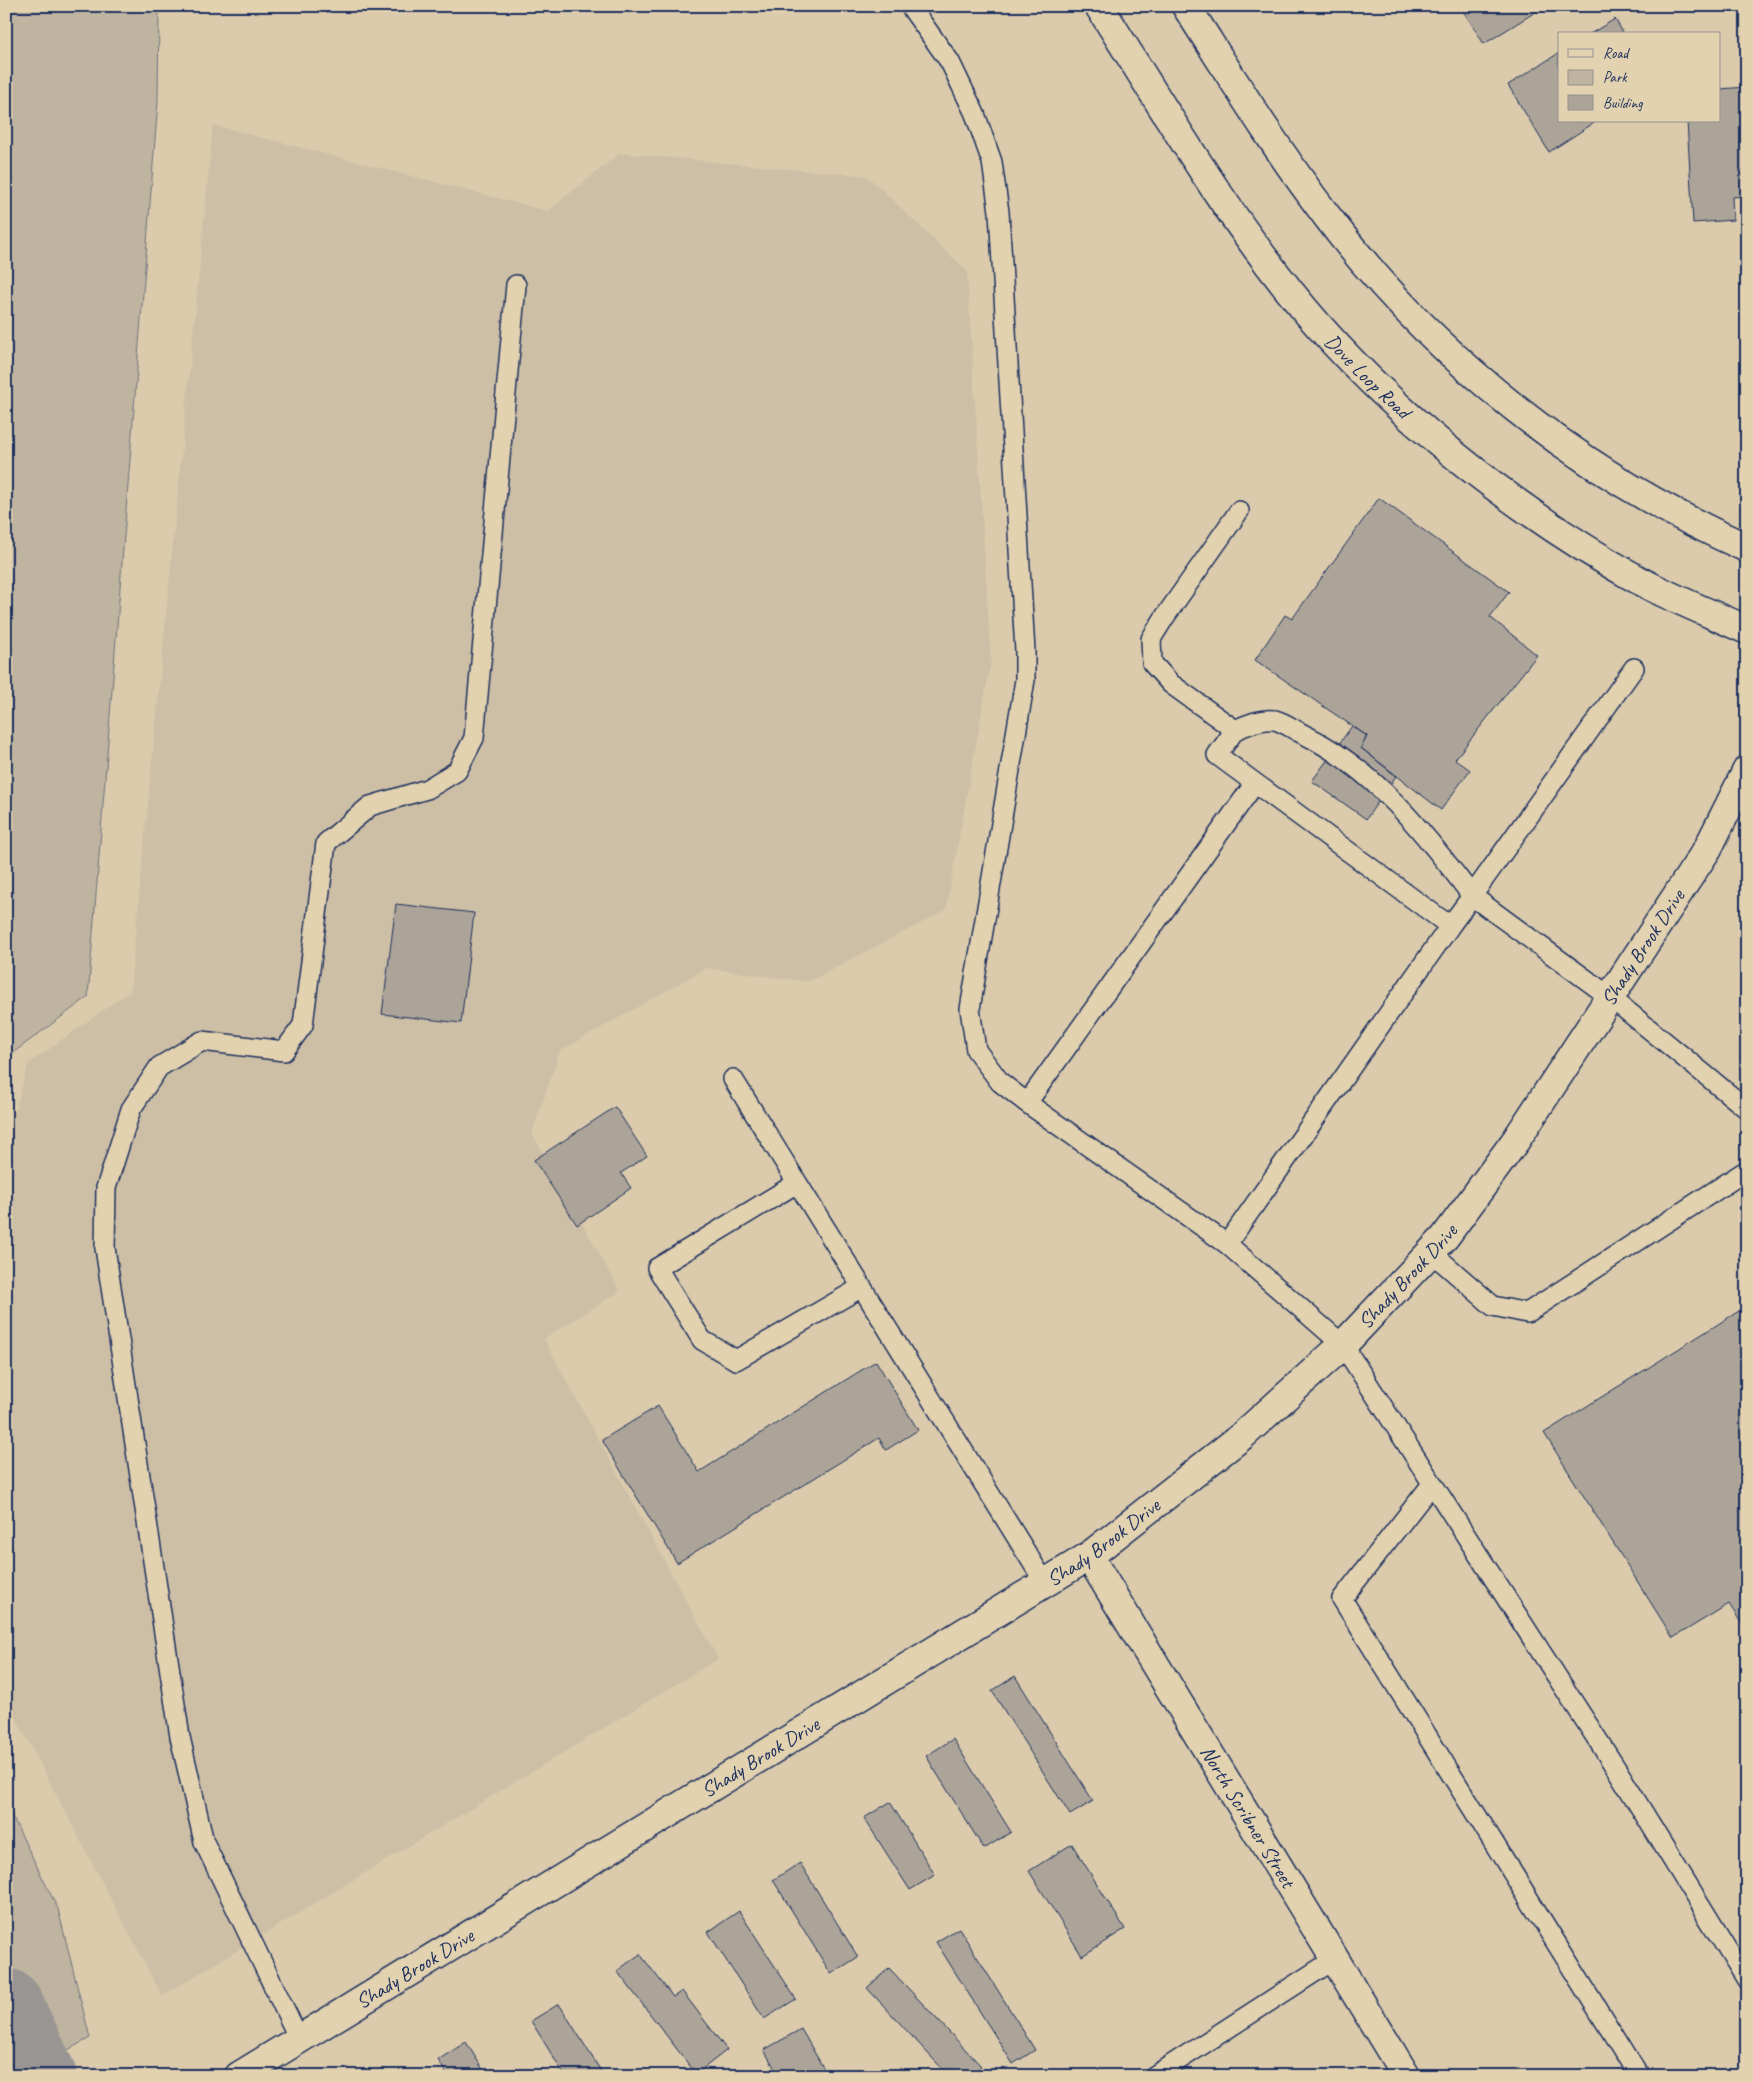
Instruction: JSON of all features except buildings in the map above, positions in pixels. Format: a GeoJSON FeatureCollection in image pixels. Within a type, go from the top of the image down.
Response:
{"type":"FeatureCollection","features":[{"type":"Feature","properties":{"kind":"street","name":"Dove Loop Road"},"geometry":{"type":"LineString","coordinates":[[1099,6],[1216,190],[1267,261],[1318,324],[1352,362],[1453,453],[1513,499],[1595,554],[1645,583],[1747,630]]}},
{"type":"Feature","properties":{"kind":"street"},"geometry":{"type":"LineString","coordinates":[[1186,6],[1278,148],[1326,216],[1374,276],[1431,336],[1498,394],[1557,440],[1680,517],[1747,548]]}},
{"type":"Feature","properties":{"kind":"street","name":"Shady Brook Drive"},"geometry":{"type":"LineString","coordinates":[[240,2076],[1089,1556],[1242,1436],[1342,1345],[1445,1237],[1516,1140],[1708,848],[1747,770]]}},
{"type":"Feature","properties":{"kind":"street","name":"North Scribner Street"},"geometry":{"type":"LineString","coordinates":[[1089,1556],[1406,2076]]}},
{"type":"Feature","properties":{"kind":"lane"},"geometry":{"type":"LineString","coordinates":[[910,6],[950,62],[975,114],[992,162],[999,212],[1025,651],[1025,680],[970,1009],[976,1050],[1000,1082],[1227,1244],[1342,1345],[1619,1773],[1747,1981]]}},
{"type":"Feature","properties":{"kind":"lane"},"geometry":{"type":"LineString","coordinates":[[299,2039],[204,1842],[180,1738],[107,1258],[106,1188],[131,1109],[159,1067],[202,1041],[284,1051],[303,1025],[326,843],[370,806],[427,789],[457,771],[474,738],[516,285]]}},
{"type":"Feature","properties":{"kind":"lane"},"geometry":{"type":"LineString","coordinates":[[1235,730],[1171,684],[1152,664],[1152,639],[1164,618],[1239,511]]}},
{"type":"Feature","properties":{"kind":"lane"},"geometry":{"type":"LineString","coordinates":[[1227,1244],[1634,668]]}},
{"type":"Feature","properties":{"kind":"lane"},"geometry":{"type":"LineString","coordinates":[[1450,926],[1217,755],[1235,730],[1251,723],[1275,720],[1309,736],[1339,755],[1389,795],[1447,862],[1472,896],[1610,997],[1747,1109]]}},
{"type":"Feature","properties":{"kind":"lane"},"geometry":{"type":"LineString","coordinates":[[1027,1102],[1255,783]]}},
{"type":"Feature","properties":{"kind":"lane"},"geometry":{"type":"LineString","coordinates":[[733,1079],[1045,1583]]}},
{"type":"Feature","properties":{"kind":"lane"},"geometry":{"type":"LineString","coordinates":[[1431,1252],[1493,1306],[1527,1313],[1747,1170]]}},
{"type":"Feature","properties":{"kind":"lane"},"geometry":{"type":"LineString","coordinates":[[797,1183],[656,1268],[702,1340],[736,1360],[862,1287]]}},
{"type":"Feature","properties":{"kind":"lane"},"geometry":{"type":"LineString","coordinates":[[1432,1484],[1342,1599],[1639,2076]]}},
{"type":"Feature","properties":{"kind":"lane"},"geometry":{"type":"LineString","coordinates":[[1154,2076],[1335,1959]]}},
{"type":"Feature","properties":{"kind":"shaded area"},"geometry":{"type":"Polygon","coordinates":[[[213,125],[548,211],[620,153],[867,176],[967,271],[991,661],[946,910],[808,982],[707,968],[560,1051],[532,1133],[620,1291],[544,1339],[718,1659],[162,1996],[6,1699],[6,1145],[28,1064],[130,991],[213,125]]]}},
{"type":"Feature","properties":{"kind":"green space"},"geometry":{"type":"Polygon","coordinates":[[[6,6],[159,6],[158,101],[88,997],[6,1058],[6,6]]]}},
{"type":"Feature","properties":{"kind":"green space"},"geometry":{"type":"Polygon","coordinates":[[[6,1804],[58,1909],[90,2038],[19,2076],[6,2076],[6,1804]]]}},
{"type":"Feature","properties":{"kind":"waterway"},"geometry":{"type":"LineString","coordinates":[[6,2006],[39,2076]]}}]}
